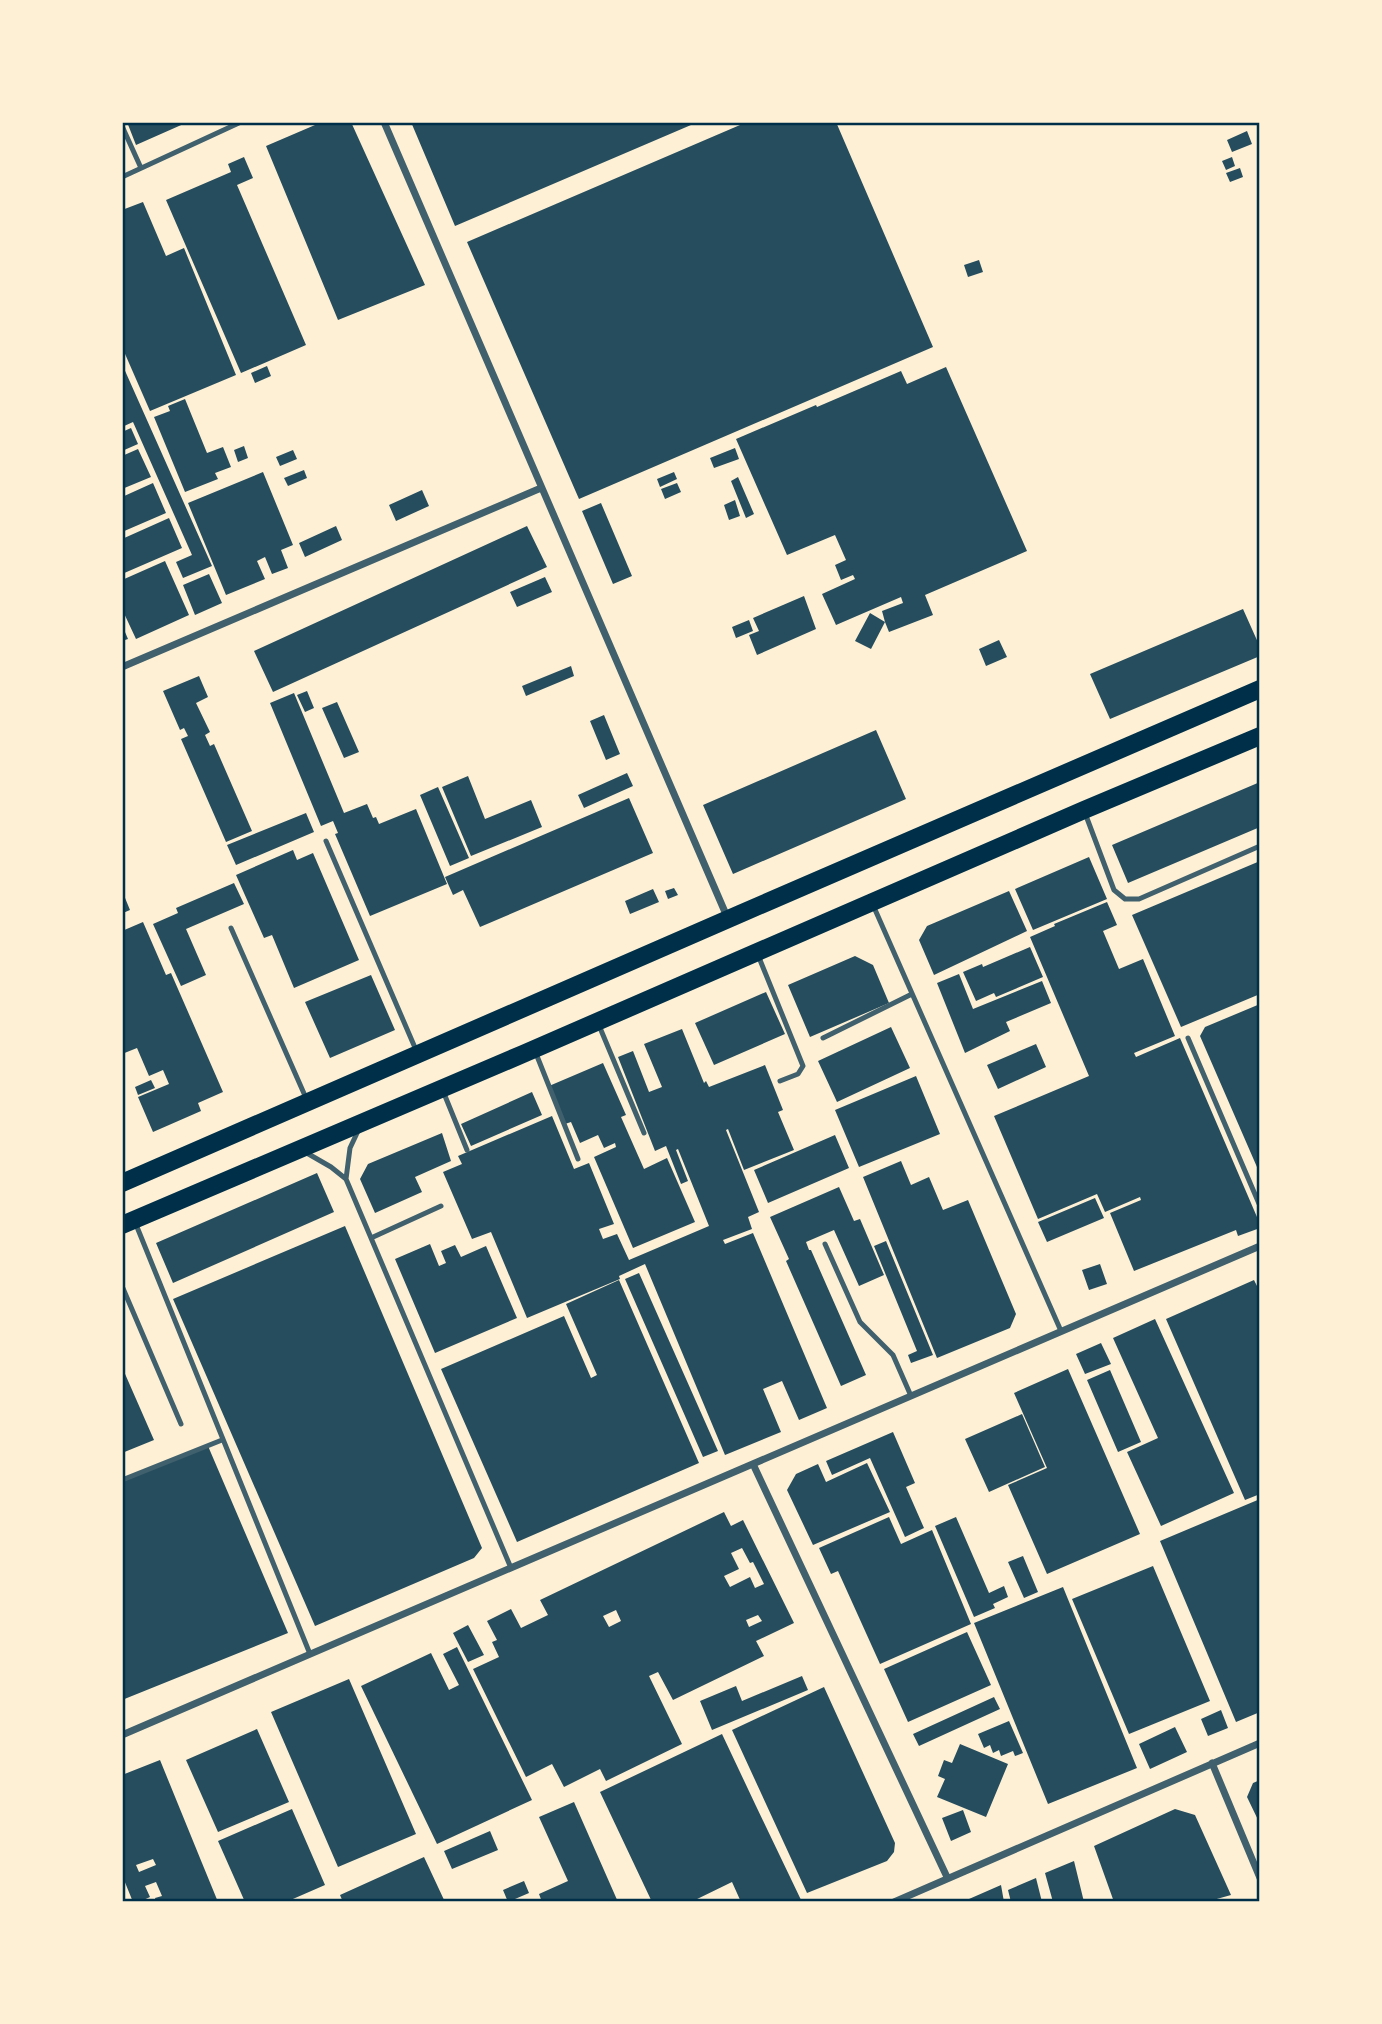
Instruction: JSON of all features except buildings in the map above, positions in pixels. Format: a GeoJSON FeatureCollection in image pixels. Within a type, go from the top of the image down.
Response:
{"type":"FeatureCollection","features":[{"type":"Feature","properties":{"kind":"main road"},"geometry":{"type":"LineString","coordinates":[[122,1182],[1259,690]]}},
{"type":"Feature","properties":{"kind":"main road"},"geometry":{"type":"LineString","coordinates":[[128,1223],[1259,736]]}},
{"type":"Feature","properties":{"kind":"street"},"geometry":{"type":"LineString","coordinates":[[384,122],[729,920]]}},
{"type":"Feature","properties":{"kind":"street"},"geometry":{"type":"LineString","coordinates":[[122,667],[541,488]]}},
{"type":"Feature","properties":{"kind":"street"},"geometry":{"type":"LineString","coordinates":[[122,1735],[1259,1247]]}},
{"type":"Feature","properties":{"kind":"street"},"geometry":{"type":"LineString","coordinates":[[754,1464],[947,1877]]}},
{"type":"Feature","properties":{"kind":"street"},"geometry":{"type":"LineString","coordinates":[[894,1902],[1259,1743]]}},
{"type":"Feature","properties":{"kind":"street"},"geometry":{"type":"LineString","coordinates":[[1212,1763],[1259,1878]]}},
{"type":"Feature","properties":{"kind":"lane"},"geometry":{"type":"LineString","coordinates":[[122,177],[241,122]]}},
{"type":"Feature","properties":{"kind":"lane"},"geometry":{"type":"LineString","coordinates":[[122,126],[141,168]]}},
{"type":"Feature","properties":{"kind":"lane"},"geometry":{"type":"LineString","coordinates":[[1084,810],[1114,890],[1125,899],[1139,899],[1259,846]]}},
{"type":"Feature","properties":{"kind":"lane"},"geometry":{"type":"LineString","coordinates":[[326,841],[417,1053]]}},
{"type":"Feature","properties":{"kind":"lane"},"geometry":{"type":"LineString","coordinates":[[872,902],[1061,1331]]}},
{"type":"Feature","properties":{"kind":"lane"},"geometry":{"type":"LineString","coordinates":[[231,928],[307,1101]]}},
{"type":"Feature","properties":{"kind":"lane"},"geometry":{"type":"LineString","coordinates":[[757,953],[803,1066],[799,1074],[780,1081]]}},
{"type":"Feature","properties":{"kind":"lane"},"geometry":{"type":"LineString","coordinates":[[823,1038],[912,994]]}},
{"type":"Feature","properties":{"kind":"lane"},"geometry":{"type":"LineString","coordinates":[[597,1022],[644,1133]]}},
{"type":"Feature","properties":{"kind":"lane"},"geometry":{"type":"LineString","coordinates":[[1188,1038],[1259,1206]]}},
{"type":"Feature","properties":{"kind":"lane"},"geometry":{"type":"LineString","coordinates":[[534,1049],[578,1159]]}},
{"type":"Feature","properties":{"kind":"lane"},"geometry":{"type":"LineString","coordinates":[[442,1088],[467,1150]]}},
{"type":"Feature","properties":{"kind":"lane"},"geometry":{"type":"LineString","coordinates":[[346,1179],[350,1148],[363,1121]]}},
{"type":"Feature","properties":{"kind":"lane"},"geometry":{"type":"LineString","coordinates":[[299,1149],[346,1179],[511,1568]]}},
{"type":"Feature","properties":{"kind":"lane"},"geometry":{"type":"LineString","coordinates":[[370,1237],[441,1206]]}},
{"type":"Feature","properties":{"kind":"lane"},"geometry":{"type":"LineString","coordinates":[[128,1223],[222,1440],[310,1654]]}},
{"type":"Feature","properties":{"kind":"lane"},"geometry":{"type":"LineString","coordinates":[[825,1244],[860,1322],[892,1355],[911,1396]]}},
{"type":"Feature","properties":{"kind":"lane"},"geometry":{"type":"LineString","coordinates":[[122,1286],[181,1424]]}},
{"type":"Feature","properties":{"kind":"lane"},"geometry":{"type":"LineString","coordinates":[[122,1480],[222,1440]]}}]}
